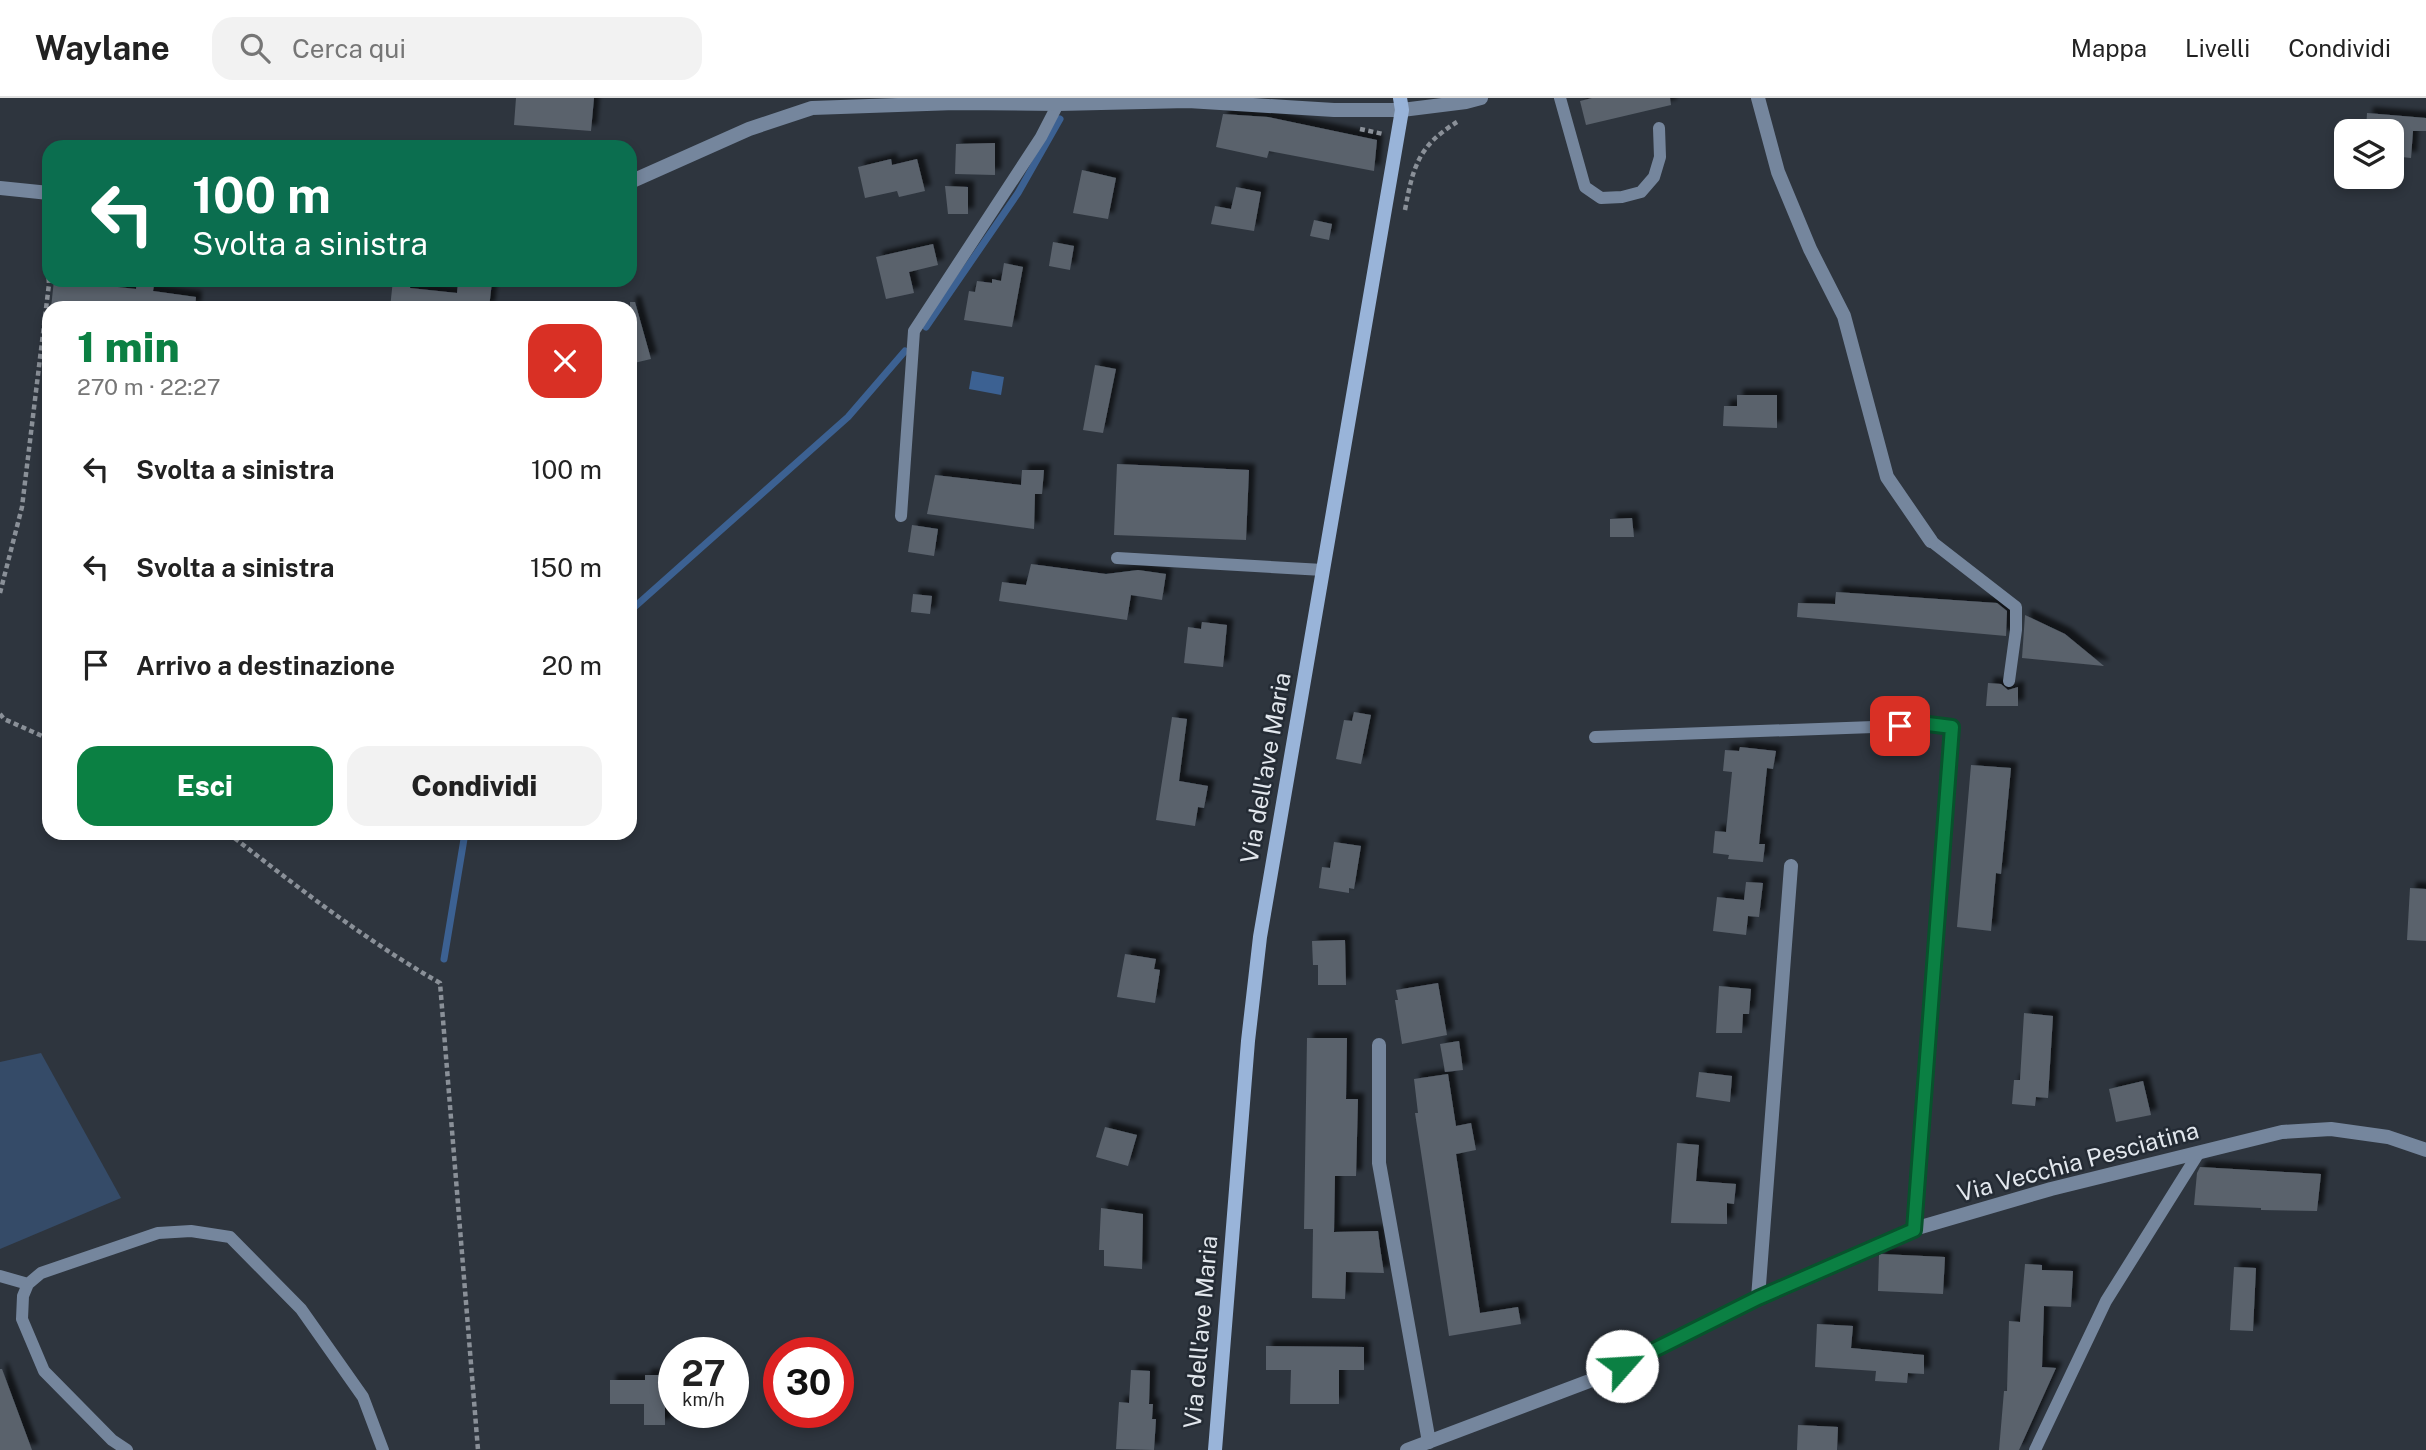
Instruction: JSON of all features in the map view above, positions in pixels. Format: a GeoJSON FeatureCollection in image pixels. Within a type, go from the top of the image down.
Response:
{"type":"FeatureCollection","features":[{"type":"Feature","properties":{"kind":"street"},"geometry":{"type":"LineString","coordinates":[[637,178],[749,129],[812,108],[955,103],[1188,101],[1334,110],[1481,98]]}},
{"type":"Feature","properties":{"kind":"street"},"geometry":{"type":"LineString","coordinates":[[1758,98],[1778,172],[1810,249],[1844,316],[1887,477],[1931,541]]}},
{"type":"Feature","properties":{"kind":"street","name":"Via dell'ave Maria"},"geometry":{"type":"LineString","coordinates":[[1214,1450],[1247,1054],[1260,937],[1401,104]]}},
{"type":"Feature","properties":{"kind":"street"},"geometry":{"type":"LineString","coordinates":[[0,188],[42,192]]}},
{"type":"Feature","properties":{"kind":"street"},"geometry":{"type":"LineString","coordinates":[[1914,1230],[1952,727]]}},
{"type":"Feature","properties":{"kind":"street"},"geometry":{"type":"LineString","coordinates":[[1758,1298],[1791,866]]}},
{"type":"Feature","properties":{"kind":"street"},"geometry":{"type":"LineString","coordinates":[[1379,1045],[1379,1163],[1429,1442]]}},
{"type":"Feature","properties":{"kind":"street","name":"Via Vecchia Pesciatina"},"geometry":{"type":"LineString","coordinates":[[1407,1450],[1600,1377],[1758,1298],[1914,1230],[2051,1189],[2281,1132],[2331,1129],[2388,1137],[2426,1150]]}},
{"type":"Feature","properties":{"kind":"lane"},"geometry":{"type":"LineString","coordinates":[[1560,98],[1585,187],[1601,198],[1622,197],[1641,191],[1654,177],[1660,158],[1658,128]]}},
{"type":"Feature","properties":{"kind":"lane"},"geometry":{"type":"LineString","coordinates":[[901,516],[914,331],[1041,137],[1058,104]]}},
{"type":"Feature","properties":{"kind":"lane"},"geometry":{"type":"LineString","coordinates":[[1931,541],[2016,607],[2016,630],[2009,681]]}},
{"type":"Feature","properties":{"kind":"lane"},"geometry":{"type":"LineString","coordinates":[[1117,558],[1323,570]]}},
{"type":"Feature","properties":{"kind":"lane"},"geometry":{"type":"LineString","coordinates":[[1595,737],[1928,724],[1952,727]]}},
{"type":"Feature","properties":{"kind":"lane"},"geometry":{"type":"LineString","coordinates":[[2035,1450],[2106,1301],[2198,1154]]}},
{"type":"Feature","properties":{"kind":"lane"},"geometry":{"type":"LineString","coordinates":[[127,1450],[112,1440],[44,1371],[22,1319],[23,1296],[29,1284],[41,1273],[158,1233],[191,1231],[230,1237],[301,1309],[363,1398],[383,1450]]}},
{"type":"Feature","properties":{"kind":"lane"},"geometry":{"type":"LineString","coordinates":[[0,1276],[29,1284]]}},
{"type":"Feature","properties":{"kind":"path"},"geometry":{"type":"LineString","coordinates":[[1405,213],[1413,172],[1419,158],[1432,139],[1455,122],[1467,118]]}},
{"type":"Feature","properties":{"kind":"path"},"geometry":{"type":"LineString","coordinates":[[1359,129],[1384,134],[1387,140]]}},
{"type":"Feature","properties":{"kind":"path"},"geometry":{"type":"LineString","coordinates":[[0,593],[22,507],[42,342]]}},
{"type":"Feature","properties":{"kind":"path"},"geometry":{"type":"LineString","coordinates":[[0,714],[4,719],[42,737]]}},
{"type":"Feature","properties":{"kind":"path"},"geometry":{"type":"LineString","coordinates":[[237,840],[408,965],[440,983],[478,1450]]}},
{"type":"Feature","properties":{"kind":"shaded area"},"geometry":{"type":"Polygon","coordinates":[[[972,371],[1004,377],[1001,395],[969,389],[972,371]]]}},
{"type":"Feature","properties":{"kind":"shaded area"},"geometry":{"type":"Polygon","coordinates":[[[41,1053],[121,1198],[0,1249],[0,1062],[41,1053]]]}},
{"type":"Feature","properties":{"kind":"building"},"geometry":{"type":"Polygon","coordinates":[[[516,98],[594,98],[591,131],[514,125],[516,98]]]}},
{"type":"Feature","properties":{"kind":"building"},"geometry":{"type":"Polygon","coordinates":[[[1592,98],[1670,98],[1671,105],[1586,125],[1580,101],[1592,98]]]}},
{"type":"Feature","properties":{"kind":"building"},"geometry":{"type":"Polygon","coordinates":[[[2367,113],[2426,118],[2426,131],[2413,131],[2411,158],[2404,157],[2404,119],[2367,119],[2367,113]]]}},
{"type":"Feature","properties":{"kind":"building"},"geometry":{"type":"Polygon","coordinates":[[[1223,114],[1268,117],[1377,140],[1374,171],[1269,151],[1267,158],[1216,147],[1223,114]]]}},
{"type":"Feature","properties":{"kind":"building"},"geometry":{"type":"Polygon","coordinates":[[[995,143],[995,175],[955,174],[956,144],[995,143]]]}},
{"type":"Feature","properties":{"kind":"building"},"geometry":{"type":"Polygon","coordinates":[[[891,159],[892,165],[917,159],[925,191],[899,197],[897,191],[865,198],[858,167],[891,159]]]}},
{"type":"Feature","properties":{"kind":"building"},"geometry":{"type":"Polygon","coordinates":[[[1082,170],[1116,178],[1108,219],[1073,213],[1082,170]]]}},
{"type":"Feature","properties":{"kind":"building"},"geometry":{"type":"Polygon","coordinates":[[[945,186],[968,187],[968,214],[948,214],[945,186]]]}},
{"type":"Feature","properties":{"kind":"building"},"geometry":{"type":"Polygon","coordinates":[[[1236,187],[1261,192],[1254,231],[1211,224],[1215,206],[1231,209],[1236,187]]]}},
{"type":"Feature","properties":{"kind":"building"},"geometry":{"type":"Polygon","coordinates":[[[1314,220],[1332,224],[1329,240],[1310,236],[1314,220]]]}},
{"type":"Feature","properties":{"kind":"building"},"geometry":{"type":"Polygon","coordinates":[[[1053,242],[1074,246],[1070,270],[1049,266],[1053,242]]]}},
{"type":"Feature","properties":{"kind":"building"},"geometry":{"type":"Polygon","coordinates":[[[933,244],[938,265],[909,272],[914,293],[886,299],[876,257],[933,244]]]}},
{"type":"Feature","properties":{"kind":"building"},"geometry":{"type":"Polygon","coordinates":[[[1004,263],[1023,267],[1012,327],[964,320],[969,291],[975,292],[977,281],[1001,281],[1004,263]]]}},
{"type":"Feature","properties":{"kind":"building"},"geometry":{"type":"Polygon","coordinates":[[[53,287],[154,287],[153,291],[196,297],[196,301],[52,301],[53,287]]]}},
{"type":"Feature","properties":{"kind":"building"},"geometry":{"type":"Polygon","coordinates":[[[392,287],[457,293],[458,287],[491,287],[490,301],[391,301],[392,287]]]}},
{"type":"Feature","properties":{"kind":"building"},"geometry":{"type":"Polygon","coordinates":[[[637,309],[651,359],[637,362],[637,309]]]}},
{"type":"Feature","properties":{"kind":"building"},"geometry":{"type":"Polygon","coordinates":[[[1095,365],[1116,369],[1103,433],[1083,430],[1095,365]]]}},
{"type":"Feature","properties":{"kind":"building"},"geometry":{"type":"Polygon","coordinates":[[[1737,395],[1777,395],[1777,428],[1723,426],[1724,406],[1737,406],[1737,395]]]}},
{"type":"Feature","properties":{"kind":"building"},"geometry":{"type":"Polygon","coordinates":[[[1117,464],[1249,470],[1246,540],[1114,535],[1117,464]]]}},
{"type":"Feature","properties":{"kind":"building"},"geometry":{"type":"Polygon","coordinates":[[[1022,470],[1044,470],[1042,494],[1035,494],[1034,529],[927,514],[935,475],[1021,485],[1022,470]]]}},
{"type":"Feature","properties":{"kind":"building"},"geometry":{"type":"Polygon","coordinates":[[[1632,518],[1634,537],[1610,537],[1610,519],[1632,518]]]}},
{"type":"Feature","properties":{"kind":"building"},"geometry":{"type":"Polygon","coordinates":[[[912,525],[938,529],[934,556],[908,552],[912,525]]]}},
{"type":"Feature","properties":{"kind":"building"},"geometry":{"type":"Polygon","coordinates":[[[1031,564],[1106,574],[1138,570],[1166,574],[1162,600],[1131,595],[1127,620],[999,601],[1002,582],[1026,585],[1031,564]]]}},
{"type":"Feature","properties":{"kind":"building"},"geometry":{"type":"Polygon","coordinates":[[[1836,592],[1997,603],[2007,611],[2006,636],[1797,617],[1798,603],[1835,604],[1836,592]]]}},
{"type":"Feature","properties":{"kind":"building"},"geometry":{"type":"Polygon","coordinates":[[[913,594],[932,596],[930,614],[911,612],[913,594]]]}},
{"type":"Feature","properties":{"kind":"building"},"geometry":{"type":"Polygon","coordinates":[[[2025,615],[2065,634],[2104,666],[2022,658],[2025,615]]]}},
{"type":"Feature","properties":{"kind":"building"},"geometry":{"type":"Polygon","coordinates":[[[1202,622],[1227,625],[1223,667],[1184,663],[1188,627],[1201,629],[1202,622]]]}},
{"type":"Feature","properties":{"kind":"building"},"geometry":{"type":"Polygon","coordinates":[[[1988,683],[2001,684],[2008,690],[2018,687],[2018,706],[1986,706],[1988,683]]]}},
{"type":"Feature","properties":{"kind":"building"},"geometry":{"type":"Polygon","coordinates":[[[1354,712],[1371,715],[1361,764],[1336,759],[1344,720],[1352,721],[1354,712]]]}},
{"type":"Feature","properties":{"kind":"building"},"geometry":{"type":"Polygon","coordinates":[[[1172,717],[1187,719],[1179,781],[1208,786],[1204,808],[1198,807],[1195,826],[1156,820],[1172,717]]]}},
{"type":"Feature","properties":{"kind":"building"},"geometry":{"type":"Polygon","coordinates":[[[1740,747],[1776,751],[1773,769],[1767,768],[1759,844],[1765,844],[1763,862],[1728,859],[1729,855],[1713,853],[1715,831],[1726,832],[1732,772],[1723,771],[1725,750],[1739,751],[1740,747]]]}},
{"type":"Feature","properties":{"kind":"building"},"geometry":{"type":"Polygon","coordinates":[[[1971,765],[2011,768],[2001,874],[1996,873],[1991,931],[1957,927],[1971,765]]]}},
{"type":"Feature","properties":{"kind":"building"},"geometry":{"type":"Polygon","coordinates":[[[1334,842],[1361,846],[1354,889],[1349,888],[1349,893],[1319,888],[1322,867],[1330,868],[1334,842]]]}},
{"type":"Feature","properties":{"kind":"building"},"geometry":{"type":"Polygon","coordinates":[[[1746,882],[1763,883],[1759,917],[1748,916],[1746,935],[1713,931],[1717,897],[1744,900],[1746,882]]]}},
{"type":"Feature","properties":{"kind":"building"},"geometry":{"type":"Polygon","coordinates":[[[2410,888],[2426,889],[2426,941],[2407,940],[2410,888]]]}},
{"type":"Feature","properties":{"kind":"building"},"geometry":{"type":"Polygon","coordinates":[[[1345,940],[1346,985],[1318,985],[1318,965],[1313,965],[1312,941],[1345,940]]]}},
{"type":"Feature","properties":{"kind":"building"},"geometry":{"type":"Polygon","coordinates":[[[1125,954],[1156,959],[1154,969],[1160,970],[1155,1003],[1117,997],[1125,954]]]}},
{"type":"Feature","properties":{"kind":"building"},"geometry":{"type":"Polygon","coordinates":[[[1438,983],[1447,1035],[1402,1044],[1396,990],[1438,983]]]}},
{"type":"Feature","properties":{"kind":"building"},"geometry":{"type":"Polygon","coordinates":[[[1719,986],[1751,989],[1749,1014],[1743,1014],[1742,1033],[1716,1033],[1719,986]]]}},
{"type":"Feature","properties":{"kind":"building"},"geometry":{"type":"Polygon","coordinates":[[[2024,1013],[2053,1016],[2048,1098],[2036,1097],[2035,1106],[2012,1104],[2014,1080],[2020,1080],[2024,1013]]]}},
{"type":"Feature","properties":{"kind":"building"},"geometry":{"type":"Polygon","coordinates":[[[1307,1038],[1347,1038],[1346,1099],[1358,1099],[1356,1176],[1335,1176],[1334,1232],[1378,1231],[1384,1273],[1346,1272],[1345,1299],[1312,1298],[1313,1229],[1304,1229],[1307,1038]]]}},
{"type":"Feature","properties":{"kind":"building"},"geometry":{"type":"Polygon","coordinates":[[[1459,1041],[1463,1070],[1445,1072],[1440,1044],[1459,1041]]]}},
{"type":"Feature","properties":{"kind":"building"},"geometry":{"type":"Polygon","coordinates":[[[1699,1072],[1732,1076],[1730,1102],[1696,1097],[1699,1072]]]}},
{"type":"Feature","properties":{"kind":"building"},"geometry":{"type":"Polygon","coordinates":[[[1448,1074],[1456,1126],[1471,1123],[1476,1150],[1456,1154],[1480,1313],[1518,1307],[1521,1324],[1449,1336],[1415,1113],[1418,1113],[1414,1079],[1448,1074]]]}},
{"type":"Feature","properties":{"kind":"building"},"geometry":{"type":"Polygon","coordinates":[[[2143,1081],[2151,1115],[2116,1122],[2109,1089],[2143,1081]]]}},
{"type":"Feature","properties":{"kind":"building"},"geometry":{"type":"Polygon","coordinates":[[[1105,1127],[1137,1135],[1128,1166],[1096,1157],[1105,1127]]]}},
{"type":"Feature","properties":{"kind":"building"},"geometry":{"type":"Polygon","coordinates":[[[1677,1143],[1699,1145],[1696,1181],[1736,1184],[1734,1204],[1727,1203],[1727,1224],[1671,1223],[1677,1143]]]}},
{"type":"Feature","properties":{"kind":"building"},"geometry":{"type":"Polygon","coordinates":[[[2200,1167],[2321,1174],[2317,1211],[2194,1205],[2200,1167]]]}},
{"type":"Feature","properties":{"kind":"building"},"geometry":{"type":"Polygon","coordinates":[[[1101,1208],[1143,1214],[1142,1269],[1104,1266],[1104,1250],[1099,1250],[1101,1208]]]}},
{"type":"Feature","properties":{"kind":"building"},"geometry":{"type":"Polygon","coordinates":[[[1881,1254],[1945,1257],[1943,1294],[1878,1291],[1881,1254]]]}},
{"type":"Feature","properties":{"kind":"building"},"geometry":{"type":"Polygon","coordinates":[[[2025,1264],[2042,1265],[2042,1270],[2073,1271],[2071,1307],[2044,1306],[2042,1367],[2056,1368],[2019,1450],[1999,1450],[2004,1391],[2007,1391],[2009,1321],[2020,1322],[2025,1264]]]}},
{"type":"Feature","properties":{"kind":"building"},"geometry":{"type":"Polygon","coordinates":[[[2234,1267],[2256,1268],[2253,1331],[2230,1330],[2234,1267]]]}},
{"type":"Feature","properties":{"kind":"building"},"geometry":{"type":"Polygon","coordinates":[[[1817,1324],[1853,1326],[1851,1348],[1924,1355],[1924,1374],[1908,1373],[1907,1383],[1875,1381],[1876,1371],[1815,1367],[1817,1324]]]}},
{"type":"Feature","properties":{"kind":"building"},"geometry":{"type":"Polygon","coordinates":[[[1266,1346],[1364,1347],[1364,1370],[1339,1370],[1339,1404],[1290,1404],[1291,1370],[1266,1370],[1266,1346]]]}},
{"type":"Feature","properties":{"kind":"building"},"geometry":{"type":"Polygon","coordinates":[[[2,1369],[32,1450],[0,1450],[2,1369]]]}},
{"type":"Feature","properties":{"kind":"building"},"geometry":{"type":"Polygon","coordinates":[[[1131,1370],[1150,1371],[1149,1404],[1153,1404],[1152,1419],[1156,1419],[1154,1450],[1116,1449],[1119,1402],[1129,1403],[1131,1370]]]}},
{"type":"Feature","properties":{"kind":"building"},"geometry":{"type":"Polygon","coordinates":[[[645,1375],[658,1375],[658,1425],[644,1425],[644,1404],[610,1404],[610,1380],[645,1380],[645,1375]]]}},
{"type":"Feature","properties":{"kind":"building"},"geometry":{"type":"Polygon","coordinates":[[[1798,1425],[1838,1427],[1837,1450],[1797,1450],[1798,1425]]]}},
{"type":"Feature","properties":{"kind":"waterway"},"geometry":{"type":"LineString","coordinates":[[926,327],[1018,193],[1060,119]]}},
{"type":"Feature","properties":{"kind":"waterway"},"geometry":{"type":"LineString","coordinates":[[637,605],[848,417],[905,351]]}},
{"type":"Feature","properties":{"kind":"waterway"},"geometry":{"type":"LineString","coordinates":[[444,959],[464,840]]}},
{"type":"Feature","properties":{"kind":"route"},"geometry":{"type":"LineString","coordinates":[[1622,1366],[1758,1298],[1914,1230],[1952,727],[1928,724],[1900,726]]}}]}
